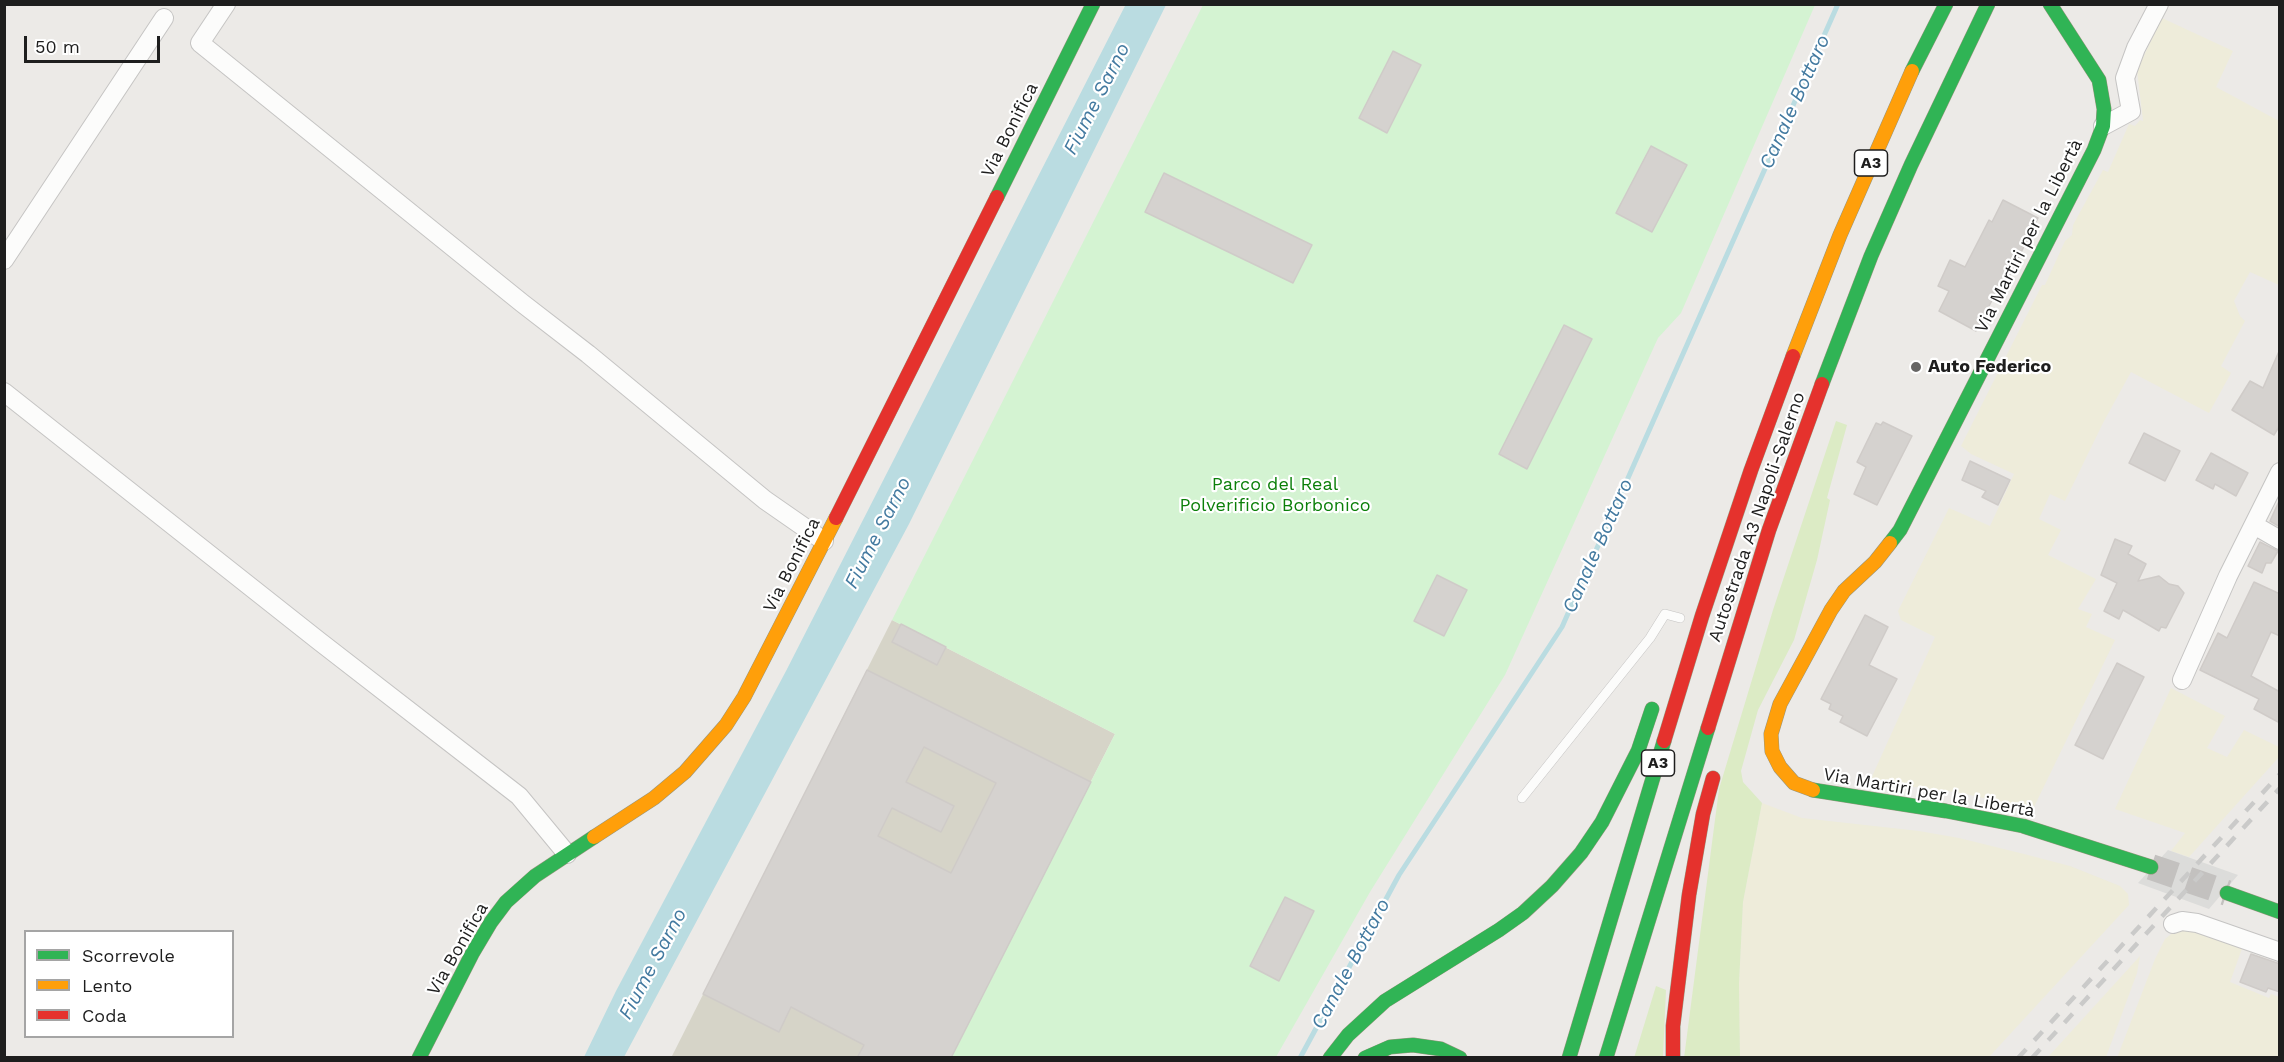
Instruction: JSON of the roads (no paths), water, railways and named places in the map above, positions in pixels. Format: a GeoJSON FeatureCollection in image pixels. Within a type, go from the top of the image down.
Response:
{"type":"FeatureCollection","features":[{"type":"Feature","properties":{"kind":"main road","name":"Via Bonifica"},"geometry":{"type":"LineString","coordinates":[[419,1058],[490,922],[506,902],[535,876],[654,798],[685,772],[726,725],[744,697],[825,541],[1093,4]]}},
{"type":"Feature","properties":{"kind":"main road","name":"Autostrada A3 Napoli-Salerno"},"geometry":{"type":"LineString","coordinates":[[1569,1058],[1702,616],[1751,470],[1804,325],[1845,224],[1906,84],[1946,4]]}},
{"type":"Feature","properties":{"kind":"main road","name":"Autostrada A3 Napoli-Salerno"},"geometry":{"type":"LineString","coordinates":[[1606,1058],[1769,530],[1827,367],[1871,256],[1911,165],[1988,4]]}},
{"type":"Feature","properties":{"kind":"main road","name":"Via Martiri per la Libertà"},"geometry":{"type":"LineString","coordinates":[[2050,4],[2099,80],[2104,109],[2103,126],[2094,150],[1900,530],[1875,562],[1844,591],[1831,610],[1780,704],[1771,734],[1772,751],[1780,767],[1794,783],[1814,791],[1946,811],[2023,826],[2151,867]]}},
{"type":"Feature","properties":{"kind":"main road"},"geometry":{"type":"LineString","coordinates":[[1708,553],[1751,470]]}},
{"type":"Feature","properties":{"kind":"main road"},"geometry":{"type":"LineString","coordinates":[[1746,651],[1769,530]]}},
{"type":"Feature","properties":{"kind":"main road"},"geometry":{"type":"LineString","coordinates":[[1330,1058],[1348,1035],[1385,1001],[1499,930],[1523,913],[1552,886],[1581,853],[1602,822],[1638,751],[1657,695]]}},
{"type":"Feature","properties":{"kind":"main road"},"geometry":{"type":"LineString","coordinates":[[1673,1058],[1672,1026],[1689,895],[1703,814],[1716,769]]}},
{"type":"Feature","properties":{"kind":"main road"},"geometry":{"type":"LineString","coordinates":[[2227,893],[2280,912]]}},
{"type":"Feature","properties":{"kind":"main road"},"geometry":{"type":"LineString","coordinates":[[1365,1058],[1390,1047],[1413,1045],[1441,1049],[1460,1058]]}},
{"type":"Feature","properties":{"kind":"street"},"geometry":{"type":"LineString","coordinates":[[226,4],[200,43],[588,354],[765,500],[825,541]]}},
{"type":"Feature","properties":{"kind":"street"},"geometry":{"type":"LineString","coordinates":[[2103,126],[2131,111],[2126,78],[2136,48],[2159,4]]}},
{"type":"Feature","properties":{"kind":"street"},"geometry":{"type":"LineString","coordinates":[[4,260],[164,18]]}},
{"type":"Feature","properties":{"kind":"street"},"geometry":{"type":"LineString","coordinates":[[4,392],[519,796],[567,854]]}},
{"type":"Feature","properties":{"kind":"street"},"geometry":{"type":"LineString","coordinates":[[2182,680],[2280,472]]}},
{"type":"Feature","properties":{"kind":"street"},"geometry":{"type":"LineString","coordinates":[[2254,525],[2280,540]]}},
{"type":"Feature","properties":{"kind":"street"},"geometry":{"type":"LineString","coordinates":[[2173,924],[2182,921],[2197,922],[2280,952]]}},
{"type":"Feature","properties":{"kind":"lane"},"geometry":{"type":"LineString","coordinates":[[1522,798],[1650,638],[1665,614],[1681,618]]}},
{"type":"Feature","properties":{"kind":"water","name":"Fiume Sarno"},"geometry":{"type":"Polygon","coordinates":[[[1126,4],[1166,5],[909,524],[624,1057],[584,1057],[616,991],[786,671],[1126,4]]]}},
{"type":"Feature","properties":{"kind":"waterway","name":"Canale Bottaro"},"geometry":{"type":"LineString","coordinates":[[1300,1058],[1399,875],[1562,627],[1838,4]]}},
{"type":"Feature","properties":{"kind":"tunnel"},"geometry":{"type":"LineString","coordinates":[[2151,867],[2227,893]]}},
{"type":"Feature","properties":{"kind":"railway"},"geometry":{"type":"LineString","coordinates":[[2018,1058],[2280,774]]}},
{"type":"Feature","properties":{"kind":"railway"},"geometry":{"type":"LineString","coordinates":[[2032,1058],[2280,788]]}},
{"type":"Feature","properties":{"kind":"place","name":"Auto Federico"},"geometry":{"type":"Point","coordinates":[1916,367]}},
{"type":"Feature","properties":{"kind":"park label","name":"Parco del Real Polverificio Borbonico"},"geometry":{"type":"Point","coordinates":[1275,495]}}]}
